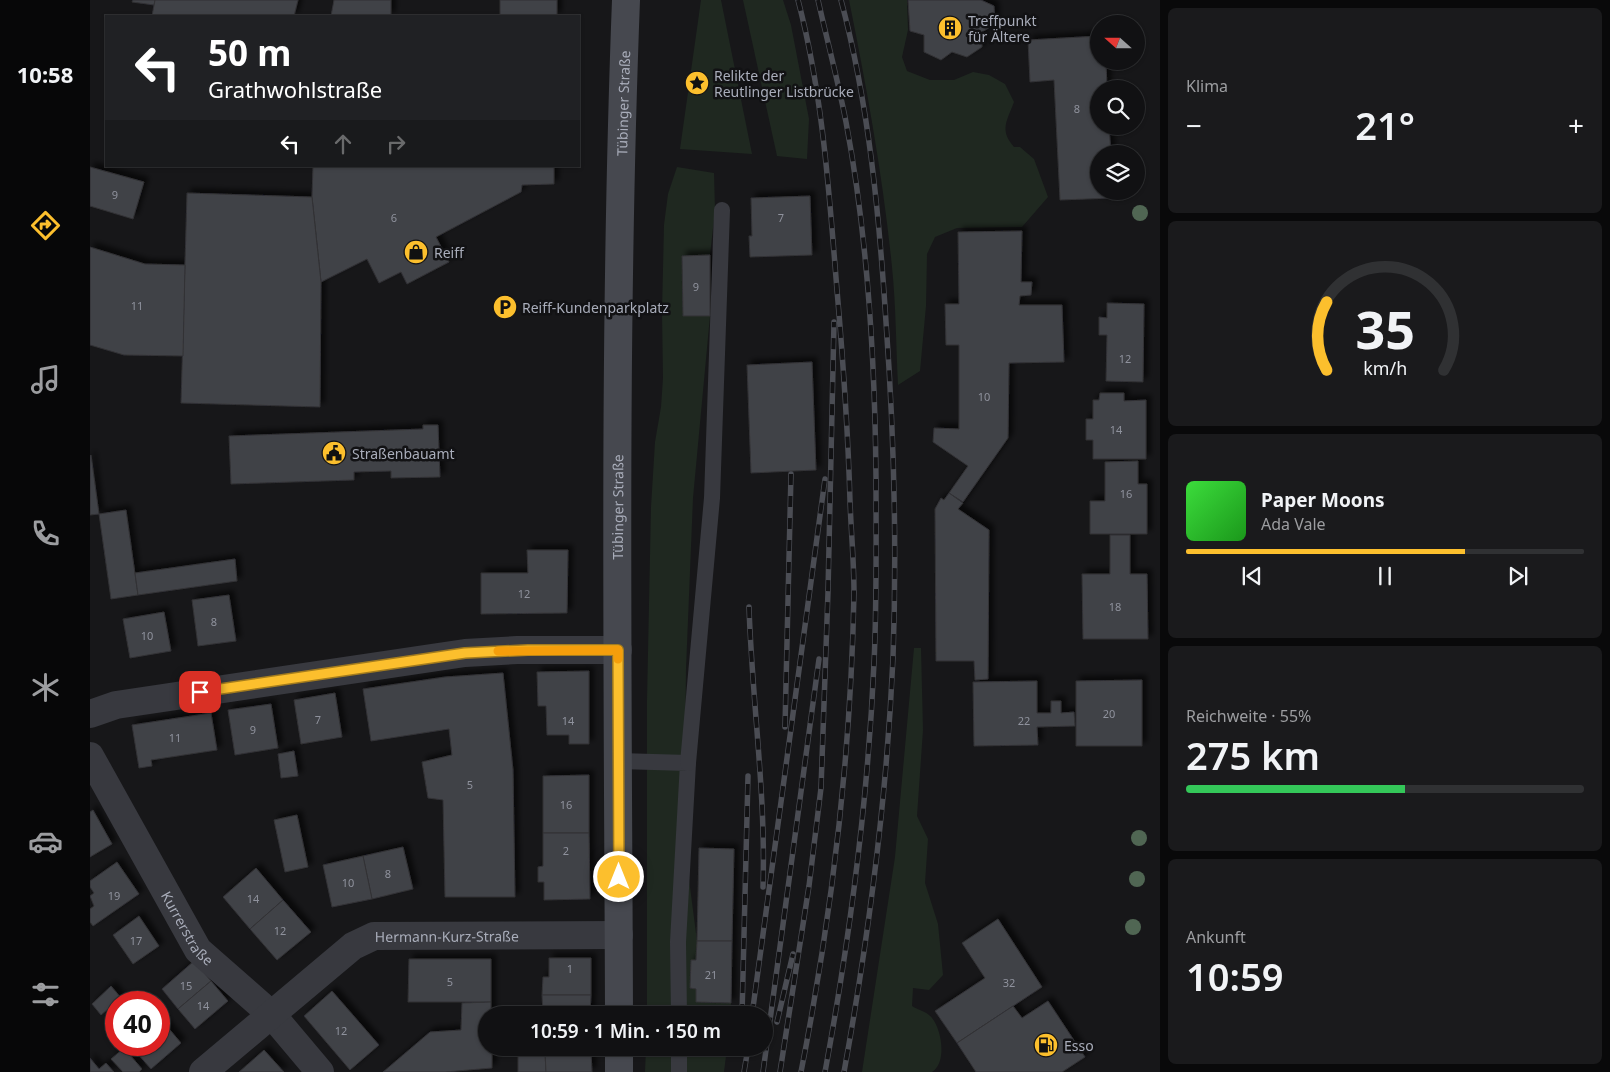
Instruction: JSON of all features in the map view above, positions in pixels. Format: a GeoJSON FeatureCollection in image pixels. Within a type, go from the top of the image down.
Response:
{"type":"FeatureCollection","features":[{"type":"Feature","properties":{"kind":"street","name":"Tübinger Straße"},"geometry":{"type":"LineString","coordinates":[[619,1006],[616,375],[626,0]]}},
{"type":"Feature","properties":{"kind":"street"},"geometry":{"type":"LineString","coordinates":[[90,714],[116,705],[465,653],[517,650],[618,650]]}},
{"type":"Feature","properties":{"kind":"street","name":"Kurrerstraße"},"geometry":{"type":"LineString","coordinates":[[90,756],[198,950],[272,1015],[320,1072]]}},
{"type":"Feature","properties":{"kind":"street","name":"Hermann-Kurz-Straße"},"geometry":{"type":"LineString","coordinates":[[203,1072],[353,946],[374,936],[619,935]]}},
{"type":"Feature","properties":{"kind":"street"},"geometry":{"type":"LineString","coordinates":[[619,1056],[619,1072]]}},
{"type":"Feature","properties":{"kind":"lane"},"geometry":{"type":"LineString","coordinates":[[679,1006],[678,942],[688,763],[712,498],[722,210]]}},
{"type":"Feature","properties":{"kind":"lane"},"geometry":{"type":"LineString","coordinates":[[619,761],[688,763]]}},
{"type":"Feature","properties":{"kind":"lane"},"geometry":{"type":"LineString","coordinates":[[679,1056],[679,1072]]}},
{"type":"Feature","properties":{"kind":"shaded area"},"geometry":{"type":"Polygon","coordinates":[[[701,0],[721,0],[752,154],[680,149],[701,0]]]}},
{"type":"Feature","properties":{"kind":"shaded area"},"geometry":{"type":"Polygon","coordinates":[[[743,0],[783,0],[791,25],[809,119],[807,159],[777,156],[743,0]]]}},
{"type":"Feature","properties":{"kind":"shaded area"},"geometry":{"type":"Polygon","coordinates":[[[849,0],[907,0],[908,30],[902,57],[907,71],[930,80],[954,80],[973,72],[989,75],[1005,84],[1014,102],[1006,125],[1009,141],[1014,147],[1020,147],[1034,159],[1048,197],[1022,227],[957,228],[935,237],[927,254],[926,306],[920,371],[898,385],[892,267],[884,200],[874,133],[849,0]]]}},
{"type":"Feature","properties":{"kind":"shaded area"},"geometry":{"type":"Polygon","coordinates":[[[677,167],[714,173],[715,210],[710,255],[710,316],[693,498],[686,669],[684,841],[697,941],[696,960],[691,961],[690,988],[696,989],[696,1002],[731,1003],[731,1006],[647,1006],[647,701],[651,507],[655,442],[661,407],[663,378],[664,225],[668,194],[677,167]]]}},
{"type":"Feature","properties":{"kind":"shaded area"},"geometry":{"type":"Polygon","coordinates":[[[914,648],[921,648],[923,730],[917,816],[928,839],[925,883],[938,924],[943,975],[929,990],[913,988],[912,1006],[932,1018],[940,1038],[941,1054],[937,1068],[932,1072],[862,1072],[895,857],[914,648]]]}},
{"type":"Feature","properties":{"kind":"shaded area"},"geometry":{"type":"Polygon","coordinates":[[[646,1056],[726,1056],[724,1072],[645,1072],[646,1056]]]}},
{"type":"Feature","properties":{"kind":"building"},"geometry":{"type":"Polygon","coordinates":[[[133,0],[155,0],[154,5],[132,2],[133,0]]]}},
{"type":"Feature","properties":{"kind":"building"},"geometry":{"type":"Polygon","coordinates":[[[155,0],[298,0],[294,15],[152,15],[155,0]]]}},
{"type":"Feature","properties":{"kind":"building"},"geometry":{"type":"Polygon","coordinates":[[[334,0],[391,0],[391,15],[331,15],[334,0]]]}},
{"type":"Feature","properties":{"kind":"building"},"geometry":{"type":"Polygon","coordinates":[[[500,0],[557,0],[557,15],[500,15],[500,0]]]}},
{"type":"Feature","properties":{"kind":"building","name":"Treffpunkt für Ältere"},"geometry":{"type":"Polygon","coordinates":[[[908,0],[981,0],[994,6],[995,24],[982,32],[982,47],[967,57],[952,52],[941,60],[924,52],[924,35],[910,31],[908,0]]]}},
{"type":"Feature","properties":{"kind":"building"},"geometry":{"type":"Polygon","coordinates":[[[1090,37],[1090,70],[1106,70],[1107,80],[1090,80],[1090,135],[1110,135],[1110,145],[1090,145],[1090,199],[1060,200],[1054,80],[1030,82],[1028,40],[1090,37]]]}},
{"type":"Feature","properties":{"kind":"building"},"geometry":{"type":"Polygon","coordinates":[[[90,167],[144,182],[133,219],[90,206],[90,167]]]}},
{"type":"Feature","properties":{"kind":"building"},"geometry":{"type":"Polygon","coordinates":[[[313,167],[554,167],[554,184],[522,185],[521,192],[436,237],[449,262],[407,284],[401,272],[379,283],[367,259],[321,282],[312,197],[313,167]]]}},
{"type":"Feature","properties":{"kind":"building"},"geometry":{"type":"Polygon","coordinates":[[[187,193],[312,197],[321,282],[320,407],[181,403],[187,193]]]}},
{"type":"Feature","properties":{"kind":"building"},"geometry":{"type":"Polygon","coordinates":[[[810,196],[812,255],[750,257],[749,236],[752,236],[751,198],[810,196]]]}},
{"type":"Feature","properties":{"kind":"building"},"geometry":{"type":"Polygon","coordinates":[[[1022,231],[1021,282],[1032,282],[1031,295],[1020,296],[1019,305],[1062,305],[1064,362],[1009,363],[1008,438],[963,502],[949,493],[968,466],[933,442],[934,428],[959,429],[959,345],[946,345],[945,304],[959,304],[958,232],[1022,231]]]}},
{"type":"Feature","properties":{"kind":"building"},"geometry":{"type":"Polygon","coordinates":[[[90,247],[145,264],[185,265],[183,356],[124,355],[90,345],[90,247]]]}},
{"type":"Feature","properties":{"kind":"building"},"geometry":{"type":"Polygon","coordinates":[[[710,255],[710,316],[683,316],[682,256],[710,255]]]}},
{"type":"Feature","properties":{"kind":"building"},"geometry":{"type":"Polygon","coordinates":[[[1107,303],[1144,304],[1143,382],[1106,381],[1107,335],[1099,335],[1099,317],[1107,318],[1107,303]]]}},
{"type":"Feature","properties":{"kind":"building"},"geometry":{"type":"Polygon","coordinates":[[[812,362],[816,470],[751,473],[747,365],[812,362]]]}},
{"type":"Feature","properties":{"kind":"building"},"geometry":{"type":"Polygon","coordinates":[[[1100,393],[1124,393],[1124,401],[1146,400],[1146,459],[1093,459],[1093,440],[1086,440],[1086,419],[1093,419],[1093,400],[1099,400],[1100,393]]]}},
{"type":"Feature","properties":{"kind":"building","name":"Straßenbauamt"},"geometry":{"type":"Polygon","coordinates":[[[423,425],[438,425],[440,477],[391,478],[391,471],[354,472],[354,480],[231,484],[229,436],[423,429],[423,425]]]}},
{"type":"Feature","properties":{"kind":"building"},"geometry":{"type":"Polygon","coordinates":[[[90,456],[99,514],[90,515],[90,456]]]}},
{"type":"Feature","properties":{"kind":"building"},"geometry":{"type":"Polygon","coordinates":[[[1138,461],[1138,484],[1147,484],[1147,534],[1090,534],[1090,501],[1105,501],[1105,462],[1138,461]]]}},
{"type":"Feature","properties":{"kind":"building"},"geometry":{"type":"Polygon","coordinates":[[[949,493],[963,503],[958,509],[989,530],[988,679],[975,680],[974,661],[936,661],[935,509],[941,498],[944,500],[949,493]]]}},
{"type":"Feature","properties":{"kind":"building"},"geometry":{"type":"Polygon","coordinates":[[[126,510],[138,595],[111,599],[99,514],[126,510]]]}},
{"type":"Feature","properties":{"kind":"building"},"geometry":{"type":"Polygon","coordinates":[[[1110,535],[1130,535],[1130,574],[1147,574],[1148,639],[1083,639],[1082,574],[1110,574],[1110,535]]]}},
{"type":"Feature","properties":{"kind":"building"},"geometry":{"type":"Polygon","coordinates":[[[527,550],[568,550],[567,613],[481,614],[481,573],[528,573],[527,550]]]}},
{"type":"Feature","properties":{"kind":"building"},"geometry":{"type":"Polygon","coordinates":[[[235,559],[237,581],[138,595],[135,573],[235,559]]]}},
{"type":"Feature","properties":{"kind":"building"},"geometry":{"type":"Polygon","coordinates":[[[229,595],[236,641],[198,646],[192,600],[229,595]]]}},
{"type":"Feature","properties":{"kind":"building"},"geometry":{"type":"Polygon","coordinates":[[[164,612],[171,651],[130,658],[123,619],[164,612]]]}},
{"type":"Feature","properties":{"kind":"building"},"geometry":{"type":"Polygon","coordinates":[[[589,671],[589,744],[569,744],[569,735],[547,735],[546,706],[538,706],[537,672],[589,671]]]}},
{"type":"Feature","properties":{"kind":"building"},"geometry":{"type":"Polygon","coordinates":[[[503,673],[513,770],[515,897],[445,897],[443,800],[428,798],[422,762],[452,755],[449,729],[371,741],[363,689],[445,677],[503,673]]]}},
{"type":"Feature","properties":{"kind":"building"},"geometry":{"type":"Polygon","coordinates":[[[1142,680],[1142,746],[1076,746],[1076,681],[1142,680]]]}},
{"type":"Feature","properties":{"kind":"building"},"geometry":{"type":"Polygon","coordinates":[[[1037,681],[1037,713],[1051,713],[1051,701],[1061,701],[1061,713],[1074,712],[1075,726],[1037,727],[1038,745],[974,746],[973,682],[1037,681]]]}},
{"type":"Feature","properties":{"kind":"building"},"geometry":{"type":"Polygon","coordinates":[[[335,693],[342,737],[301,744],[294,700],[335,693]]]}},
{"type":"Feature","properties":{"kind":"building"},"geometry":{"type":"Polygon","coordinates":[[[271,704],[278,748],[235,755],[228,710],[271,704]]]}},
{"type":"Feature","properties":{"kind":"building"},"geometry":{"type":"Polygon","coordinates":[[[211,713],[217,750],[151,760],[152,766],[139,768],[132,725],[211,713]]]}},
{"type":"Feature","properties":{"kind":"building"},"geometry":{"type":"Polygon","coordinates":[[[294,751],[298,776],[281,778],[278,754],[294,751]]]}},
{"type":"Feature","properties":{"kind":"building"},"geometry":{"type":"Polygon","coordinates":[[[589,775],[589,833],[543,833],[543,776],[589,775]]]}},
{"type":"Feature","properties":{"kind":"building"},"geometry":{"type":"Polygon","coordinates":[[[93,810],[112,844],[90,857],[90,812],[93,810]]]}},
{"type":"Feature","properties":{"kind":"building"},"geometry":{"type":"Polygon","coordinates":[[[297,815],[308,867],[285,872],[274,820],[297,815]]]}},
{"type":"Feature","properties":{"kind":"building"},"geometry":{"type":"Polygon","coordinates":[[[543,833],[589,833],[590,899],[544,900],[544,882],[538,882],[538,867],[543,866],[543,833]]]}},
{"type":"Feature","properties":{"kind":"building"},"geometry":{"type":"Polygon","coordinates":[[[403,847],[413,889],[372,899],[363,856],[403,847]]]}},
{"type":"Feature","properties":{"kind":"building"},"geometry":{"type":"Polygon","coordinates":[[[699,848],[734,849],[732,941],[697,941],[699,848]]]}},
{"type":"Feature","properties":{"kind":"building"},"geometry":{"type":"Polygon","coordinates":[[[363,856],[372,899],[332,907],[323,865],[363,856]]]}},
{"type":"Feature","properties":{"kind":"building"},"geometry":{"type":"Polygon","coordinates":[[[117,862],[139,894],[93,926],[90,922],[90,909],[94,906],[90,896],[94,893],[90,887],[90,881],[117,862]]]}},
{"type":"Feature","properties":{"kind":"building"},"geometry":{"type":"Polygon","coordinates":[[[256,868],[283,900],[250,929],[223,897],[256,868]]]}},
{"type":"Feature","properties":{"kind":"building"},"geometry":{"type":"Polygon","coordinates":[[[283,900],[311,932],[277,960],[250,929],[283,900]]]}},
{"type":"Feature","properties":{"kind":"building"},"geometry":{"type":"Polygon","coordinates":[[[139,916],[159,946],[133,964],[113,935],[139,916]]]}},
{"type":"Feature","properties":{"kind":"building"},"geometry":{"type":"Polygon","coordinates":[[[998,919],[1042,987],[957,1043],[935,1011],[985,978],[962,943],[998,919]]]}},
{"type":"Feature","properties":{"kind":"building"},"geometry":{"type":"Polygon","coordinates":[[[697,941],[732,941],[731,1003],[696,1002],[696,989],[690,988],[691,960],[696,960],[697,941]]]}},
{"type":"Feature","properties":{"kind":"building"},"geometry":{"type":"Polygon","coordinates":[[[549,958],[591,958],[591,995],[542,995],[543,977],[549,977],[549,958]]]}},
{"type":"Feature","properties":{"kind":"building"},"geometry":{"type":"Polygon","coordinates":[[[409,959],[491,959],[491,1002],[408,1002],[409,959]]]}},
{"type":"Feature","properties":{"kind":"building"},"geometry":{"type":"Polygon","coordinates":[[[194,961],[211,981],[178,1009],[170,999],[170,991],[164,991],[162,989],[194,961]]]}},
{"type":"Feature","properties":{"kind":"building"},"geometry":{"type":"Polygon","coordinates":[[[211,981],[228,1001],[195,1029],[178,1009],[211,981]]]}},
{"type":"Feature","properties":{"kind":"building"},"geometry":{"type":"Polygon","coordinates":[[[111,986],[115,991],[106,991],[111,986]]]}},
{"type":"Feature","properties":{"kind":"building"},"geometry":{"type":"Polygon","coordinates":[[[332,991],[379,1045],[350,1070],[304,1016],[332,991]]]}},
{"type":"Feature","properties":{"kind":"building"},"geometry":{"type":"Polygon","coordinates":[[[105,992],[105,1012],[101,1015],[92,1004],[105,992]]]}},
{"type":"Feature","properties":{"kind":"building"},"geometry":{"type":"Polygon","coordinates":[[[542,995],[591,995],[590,1006],[543,1006],[542,995]]]}},
{"type":"Feature","properties":{"kind":"building"},"geometry":{"type":"Polygon","coordinates":[[[1048,1001],[1085,1057],[1062,1072],[976,1072],[957,1043],[1013,1006],[1022,1018],[1048,1001]]]}},
{"type":"Feature","properties":{"kind":"building"},"geometry":{"type":"Polygon","coordinates":[[[491,1002],[491,1006],[478,1006],[478,1056],[492,1056],[492,1068],[445,1072],[383,1072],[430,1032],[461,1030],[462,1003],[491,1002]]]}},
{"type":"Feature","properties":{"kind":"building"},"geometry":{"type":"Polygon","coordinates":[[[170,1030],[181,1043],[170,1053],[170,1030]]]}},
{"type":"Feature","properties":{"kind":"building"},"geometry":{"type":"Polygon","coordinates":[[[264,1050],[284,1072],[239,1072],[264,1050]]]}},
{"type":"Feature","properties":{"kind":"building"},"geometry":{"type":"Polygon","coordinates":[[[115,1056],[131,1056],[142,1069],[139,1072],[123,1072],[111,1059],[115,1056]]]}},
{"type":"Feature","properties":{"kind":"building"},"geometry":{"type":"Polygon","coordinates":[[[140,1056],[166,1056],[151,1069],[140,1056]]]}},
{"type":"Feature","properties":{"kind":"building"},"geometry":{"type":"Polygon","coordinates":[[[518,1056],[545,1056],[546,1072],[518,1072],[518,1056]]]}},
{"type":"Feature","properties":{"kind":"building"},"geometry":{"type":"Polygon","coordinates":[[[545,1056],[591,1056],[592,1072],[546,1072],[545,1056]]]}},
{"type":"Feature","properties":{"kind":"building"},"geometry":{"type":"Polygon","coordinates":[[[90,1058],[99,1069],[106,1063],[114,1072],[90,1072],[90,1058]]]}},
{"type":"Feature","properties":{"kind":"railway"},"geometry":{"type":"LineString","coordinates":[[798,0],[814,72],[828,180],[845,395],[854,593],[849,713],[838,834],[822,953],[801,1072]]}},
{"type":"Feature","properties":{"kind":"railway"},"geometry":{"type":"LineString","coordinates":[[818,0],[846,122],[860,210],[872,344],[876,478],[875,640],[867,766],[857,868],[825,1072]]}},
{"type":"Feature","properties":{"kind":"railway"},"geometry":{"type":"LineString","coordinates":[[841,0],[859,79],[876,200],[889,364],[895,532],[893,658],[886,762],[869,917],[844,1072]]}},
{"type":"Feature","properties":{"kind":"railway"},"geometry":{"type":"LineString","coordinates":[[780,1072],[809,886],[821,788],[828,592],[834,322]]}},
{"type":"Feature","properties":{"kind":"railway"},"geometry":{"type":"LineString","coordinates":[[785,727],[791,474]]}},
{"type":"Feature","properties":{"kind":"railway"},"geometry":{"type":"LineString","coordinates":[[753,1006],[825,479]]}},
{"type":"Feature","properties":{"kind":"railway"},"geometry":{"type":"LineString","coordinates":[[749,607],[761,782],[763,887]]}},
{"type":"Feature","properties":{"kind":"railway"},"geometry":{"type":"LineString","coordinates":[[763,1072],[819,659]]}},
{"type":"Feature","properties":{"kind":"railway"},"geometry":{"type":"LineString","coordinates":[[742,1006],[748,776]]}},
{"type":"Feature","properties":{"kind":"railway"},"geometry":{"type":"LineString","coordinates":[[777,1022],[793,954]]}},
{"type":"Feature","properties":{"kind":"railway"},"geometry":{"type":"LineString","coordinates":[[744,1072],[747,1056]]}},
{"type":"Feature","properties":{"kind":"slow traffic"},"geometry":{"type":"LineString","coordinates":[[498,651],[618,650],[618,659]]}},
{"type":"Feature","properties":{"kind":"place","name":"Treffpunkt für Ältere"},"geometry":{"type":"Point","coordinates":[950,28]}},
{"type":"Feature","properties":{"kind":"place","name":"Relikte der Reutlinger Listbrücke"},"geometry":{"type":"Point","coordinates":[697,83]}},
{"type":"Feature","properties":{"kind":"place","name":"Reiff"},"geometry":{"type":"Point","coordinates":[416,252]}},
{"type":"Feature","properties":{"kind":"place","name":"Reiff-Kundenparkplatz"},"geometry":{"type":"Point","coordinates":[505,307]}},
{"type":"Feature","properties":{"kind":"place","name":"Straßenbauamt"},"geometry":{"type":"Point","coordinates":[334,453]}},
{"type":"Feature","properties":{"kind":"place","name":"Esso"},"geometry":{"type":"Point","coordinates":[1046,1045]}},
{"type":"Feature","properties":{"kind":"route"},"geometry":{"type":"LineString","coordinates":[[200,692],[465,653],[528,650],[618,650],[619,877]]}}]}
